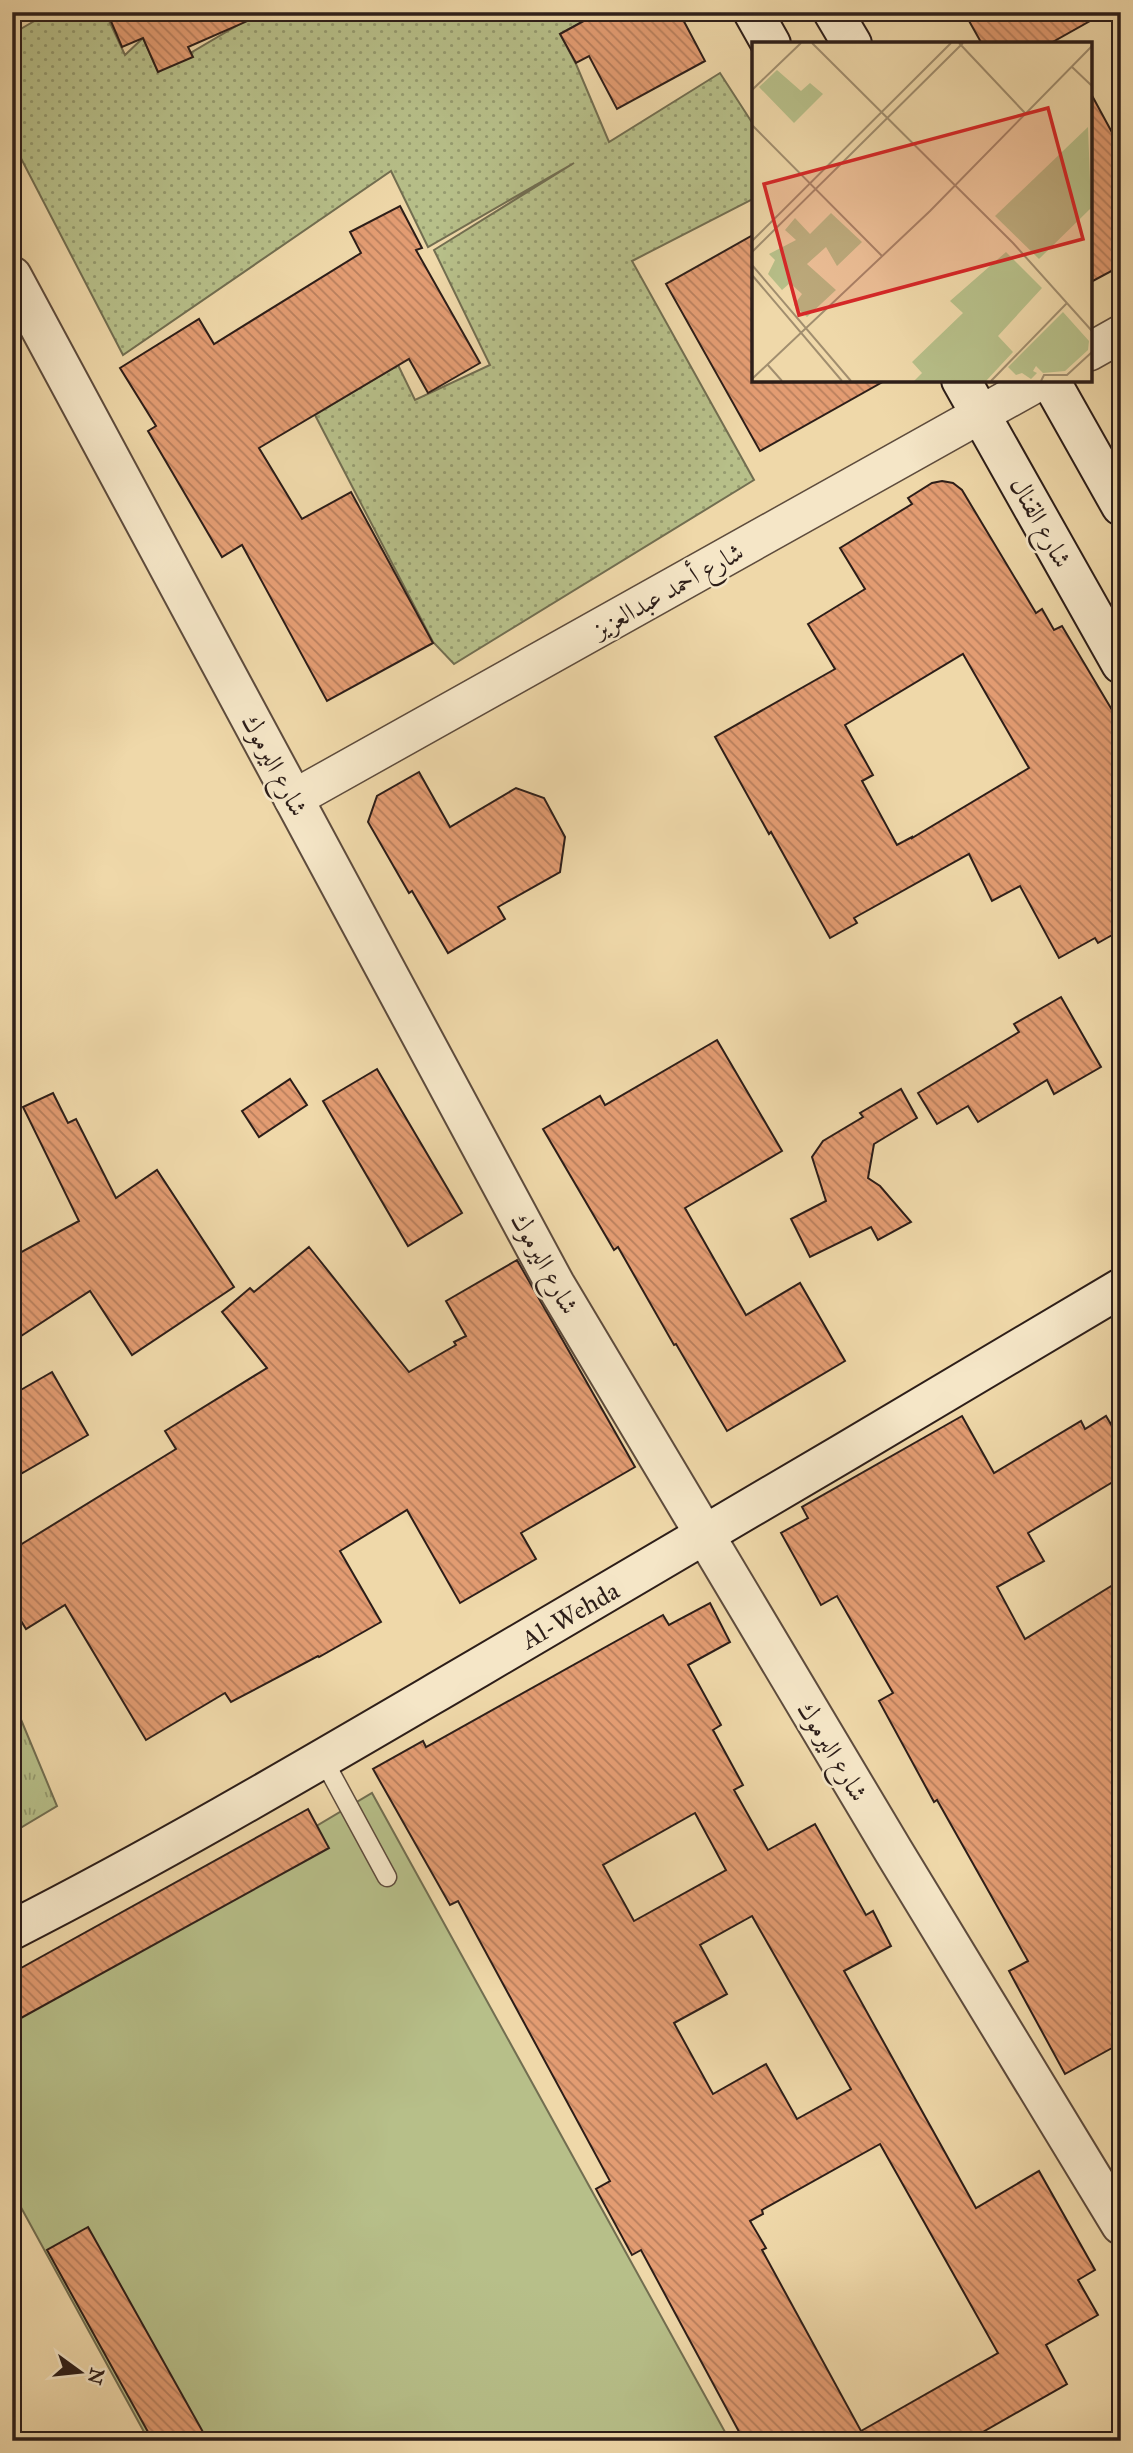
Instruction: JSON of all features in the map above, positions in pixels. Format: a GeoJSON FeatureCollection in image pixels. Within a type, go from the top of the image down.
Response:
{"type":"FeatureCollection","features":[{"type":"Feature","properties":{"kind":"street"},"geometry":{"type":"LineString","coordinates":[[753,12],[770,42]]}},
{"type":"Feature","properties":{"kind":"street"},"geometry":{"type":"LineString","coordinates":[[834,12],[851,42]]}},
{"type":"Feature","properties":{"kind":"street","name":"شارع اليرموك"},"geometry":{"type":"LineString","coordinates":[[12,276],[555,1284],[1121,2225]]}},
{"type":"Feature","properties":{"kind":"street"},"geometry":{"type":"LineString","coordinates":[[1091,351],[1121,334]]}},
{"type":"Feature","properties":{"kind":"street","name":"شارع القنال"},"geometry":{"type":"LineString","coordinates":[[962,382],[1121,664]]}},
{"type":"Feature","properties":{"kind":"street","name":"شارع أحمد عبدالعزيز"},"geometry":{"type":"LineString","coordinates":[[293,799],[1039,382]]}},
{"type":"Feature","properties":{"kind":"street"},"geometry":{"type":"LineString","coordinates":[[1051,382],[1121,506]]}},
{"type":"Feature","properties":{"kind":"street","name":"Al-Wehda"},"geometry":{"type":"LineString","coordinates":[[12,1930],[117,1876],[323,1759],[705,1536],[1121,1288]]}},
{"type":"Feature","properties":{"kind":"lane"},"geometry":{"type":"LineString","coordinates":[[323,1759],[387,1877]]}},
{"type":"Feature","properties":{"kind":"green space"},"geometry":{"type":"Polygon","coordinates":[[[50,12],[105,12],[125,55],[143,38],[158,72],[260,12],[590,12],[584,21],[560,34],[576,64],[609,142],[720,73],[752,122],[752,200],[632,261],[754,480],[454,664],[433,642],[315,415],[398,365],[415,400],[490,365],[434,250],[574,163],[428,247],[391,171],[123,355],[12,141],[12,34],[50,12]]]}},
{"type":"Feature","properties":{"kind":"green space"},"geometry":{"type":"Polygon","coordinates":[[[12,1698],[57,1806],[12,1833],[12,1698]]]}},
{"type":"Feature","properties":{"kind":"green space"},"geometry":{"type":"Polygon","coordinates":[[[372,1793],[730,2441],[149,2441],[12,2191],[12,2007],[372,1793]]]}},
{"type":"Feature","properties":{"kind":"building"},"geometry":{"type":"Polygon","coordinates":[[[107,12],[268,12],[188,47],[193,57],[158,72],[143,38],[122,47],[107,12]]]}},
{"type":"Feature","properties":{"kind":"building"},"geometry":{"type":"Polygon","coordinates":[[[600,12],[679,12],[705,61],[617,109],[589,56],[576,63],[560,34],[600,12]]]}},
{"type":"Feature","properties":{"kind":"building"},"geometry":{"type":"Polygon","coordinates":[[[964,12],[1106,12],[1053,42],[981,42],[964,12]]]}},
{"type":"Feature","properties":{"kind":"building"},"geometry":{"type":"Polygon","coordinates":[[[1091,94],[1121,149],[1121,266],[1091,282],[1091,94]]]}},
{"type":"Feature","properties":{"kind":"building"},"geometry":{"type":"Polygon","coordinates":[[[400,206],[422,248],[416,250],[480,363],[428,393],[409,359],[259,448],[302,519],[351,492],[433,643],[327,701],[242,545],[222,557],[148,431],[156,426],[120,368],[199,319],[214,344],[361,253],[350,232],[400,206]]]}},
{"type":"Feature","properties":{"kind":"building"},"geometry":{"type":"Polygon","coordinates":[[[752,236],[752,382],[882,382],[760,451],[666,284],[752,236]]]}},
{"type":"Feature","properties":{"kind":"building"},"geometry":{"type":"Polygon","coordinates":[[[932,483],[953,483],[962,490],[1036,613],[1042,609],[1054,630],[1062,626],[1121,725],[1121,930],[1098,943],[1095,938],[1059,958],[1020,886],[992,901],[969,854],[854,918],[857,923],[830,938],[715,737],[835,669],[808,624],[865,589],[840,548],[912,504],[908,498],[932,483]],[[963,654],[845,725],[873,775],[862,781],[897,845],[1029,768],[963,654]]]}},
{"type":"Feature","properties":{"kind":"building"},"geometry":{"type":"Polygon","coordinates":[[[419,772],[450,827],[516,788],[544,798],[565,837],[560,872],[498,907],[505,919],[448,953],[368,822],[377,796],[419,772]]]}},
{"type":"Feature","properties":{"kind":"building"},"geometry":{"type":"Polygon","coordinates":[[[1061,997],[1101,1067],[1054,1094],[1047,1080],[978,1122],[968,1106],[937,1124],[918,1093],[1019,1032],[1014,1024],[1061,997]]]}},
{"type":"Feature","properties":{"kind":"building"},"geometry":{"type":"Polygon","coordinates":[[[717,1040],[782,1151],[685,1208],[746,1315],[800,1283],[845,1361],[727,1431],[618,1247],[614,1250],[543,1129],[600,1096],[605,1105],[717,1040]]]}},
{"type":"Feature","properties":{"kind":"building"},"geometry":{"type":"Polygon","coordinates":[[[377,1069],[462,1213],[408,1246],[323,1101],[377,1069]]]}},
{"type":"Feature","properties":{"kind":"building"},"geometry":{"type":"Polygon","coordinates":[[[290,1079],[307,1105],[259,1137],[242,1111],[290,1079]]]}},
{"type":"Feature","properties":{"kind":"building"},"geometry":{"type":"Polygon","coordinates":[[[901,1089],[917,1118],[874,1144],[868,1178],[880,1186],[911,1222],[878,1240],[871,1227],[810,1257],[791,1219],[826,1201],[812,1157],[823,1141],[863,1117],[860,1113],[901,1089]]]}},
{"type":"Feature","properties":{"kind":"building"},"geometry":{"type":"Polygon","coordinates":[[[53,1093],[68,1123],[76,1119],[116,1198],[157,1170],[234,1287],[132,1355],[90,1291],[12,1342],[12,1257],[79,1221],[23,1107],[53,1093]]]}},
{"type":"Feature","properties":{"kind":"building"},"geometry":{"type":"Polygon","coordinates":[[[309,1247],[409,1372],[456,1345],[454,1342],[466,1336],[446,1301],[517,1260],[635,1467],[521,1533],[536,1559],[460,1603],[407,1510],[340,1551],[381,1622],[231,1702],[225,1693],[146,1740],[65,1605],[26,1629],[12,1606],[12,1550],[176,1449],[165,1431],[267,1368],[222,1312],[250,1288],[254,1292],[309,1247]]]}},
{"type":"Feature","properties":{"kind":"building"},"geometry":{"type":"Polygon","coordinates":[[[52,1372],[88,1435],[12,1479],[12,1395],[52,1372]]]}},
{"type":"Feature","properties":{"kind":"building"},"geometry":{"type":"Polygon","coordinates":[[[962,1416],[994,1473],[1081,1421],[1085,1429],[1106,1416],[1121,1441],[1121,1477],[1028,1533],[1044,1561],[997,1587],[1025,1639],[1121,1580],[1121,2043],[1065,2074],[1009,1971],[1028,1961],[937,1800],[934,1802],[879,1701],[893,1693],[837,1596],[821,1605],[781,1533],[808,1518],[802,1507],[962,1416]]]}},
{"type":"Feature","properties":{"kind":"building"},"geometry":{"type":"Polygon","coordinates":[[[710,1603],[730,1642],[688,1665],[721,1725],[713,1730],[743,1785],[734,1790],[768,1850],[815,1824],[866,1915],[873,1911],[891,1946],[844,1971],[976,2208],[1039,2171],[1095,2270],[1078,2280],[1098,2315],[1046,2345],[1067,2384],[967,2441],[744,2441],[641,2250],[632,2255],[596,2189],[610,2181],[458,1901],[450,1905],[373,1769],[423,1741],[426,1747],[663,1615],[669,1625],[710,1603]],[[695,1813],[603,1865],[634,1921],[726,1870],[695,1813]],[[752,1916],[700,1945],[727,1994],[674,2023],[713,2094],[766,2064],[797,2119],[851,2089],[752,1916]],[[880,2144],[762,2210],[763,2214],[750,2221],[766,2248],[762,2250],[861,2431],[998,2353],[880,2144]]]}},
{"type":"Feature","properties":{"kind":"building"},"geometry":{"type":"Polygon","coordinates":[[[308,1809],[329,1848],[12,2023],[12,1973],[308,1809]]]}},
{"type":"Feature","properties":{"kind":"building"},"geometry":{"type":"Polygon","coordinates":[[[88,2227],[208,2441],[153,2441],[47,2250],[88,2227]]]}}]}
